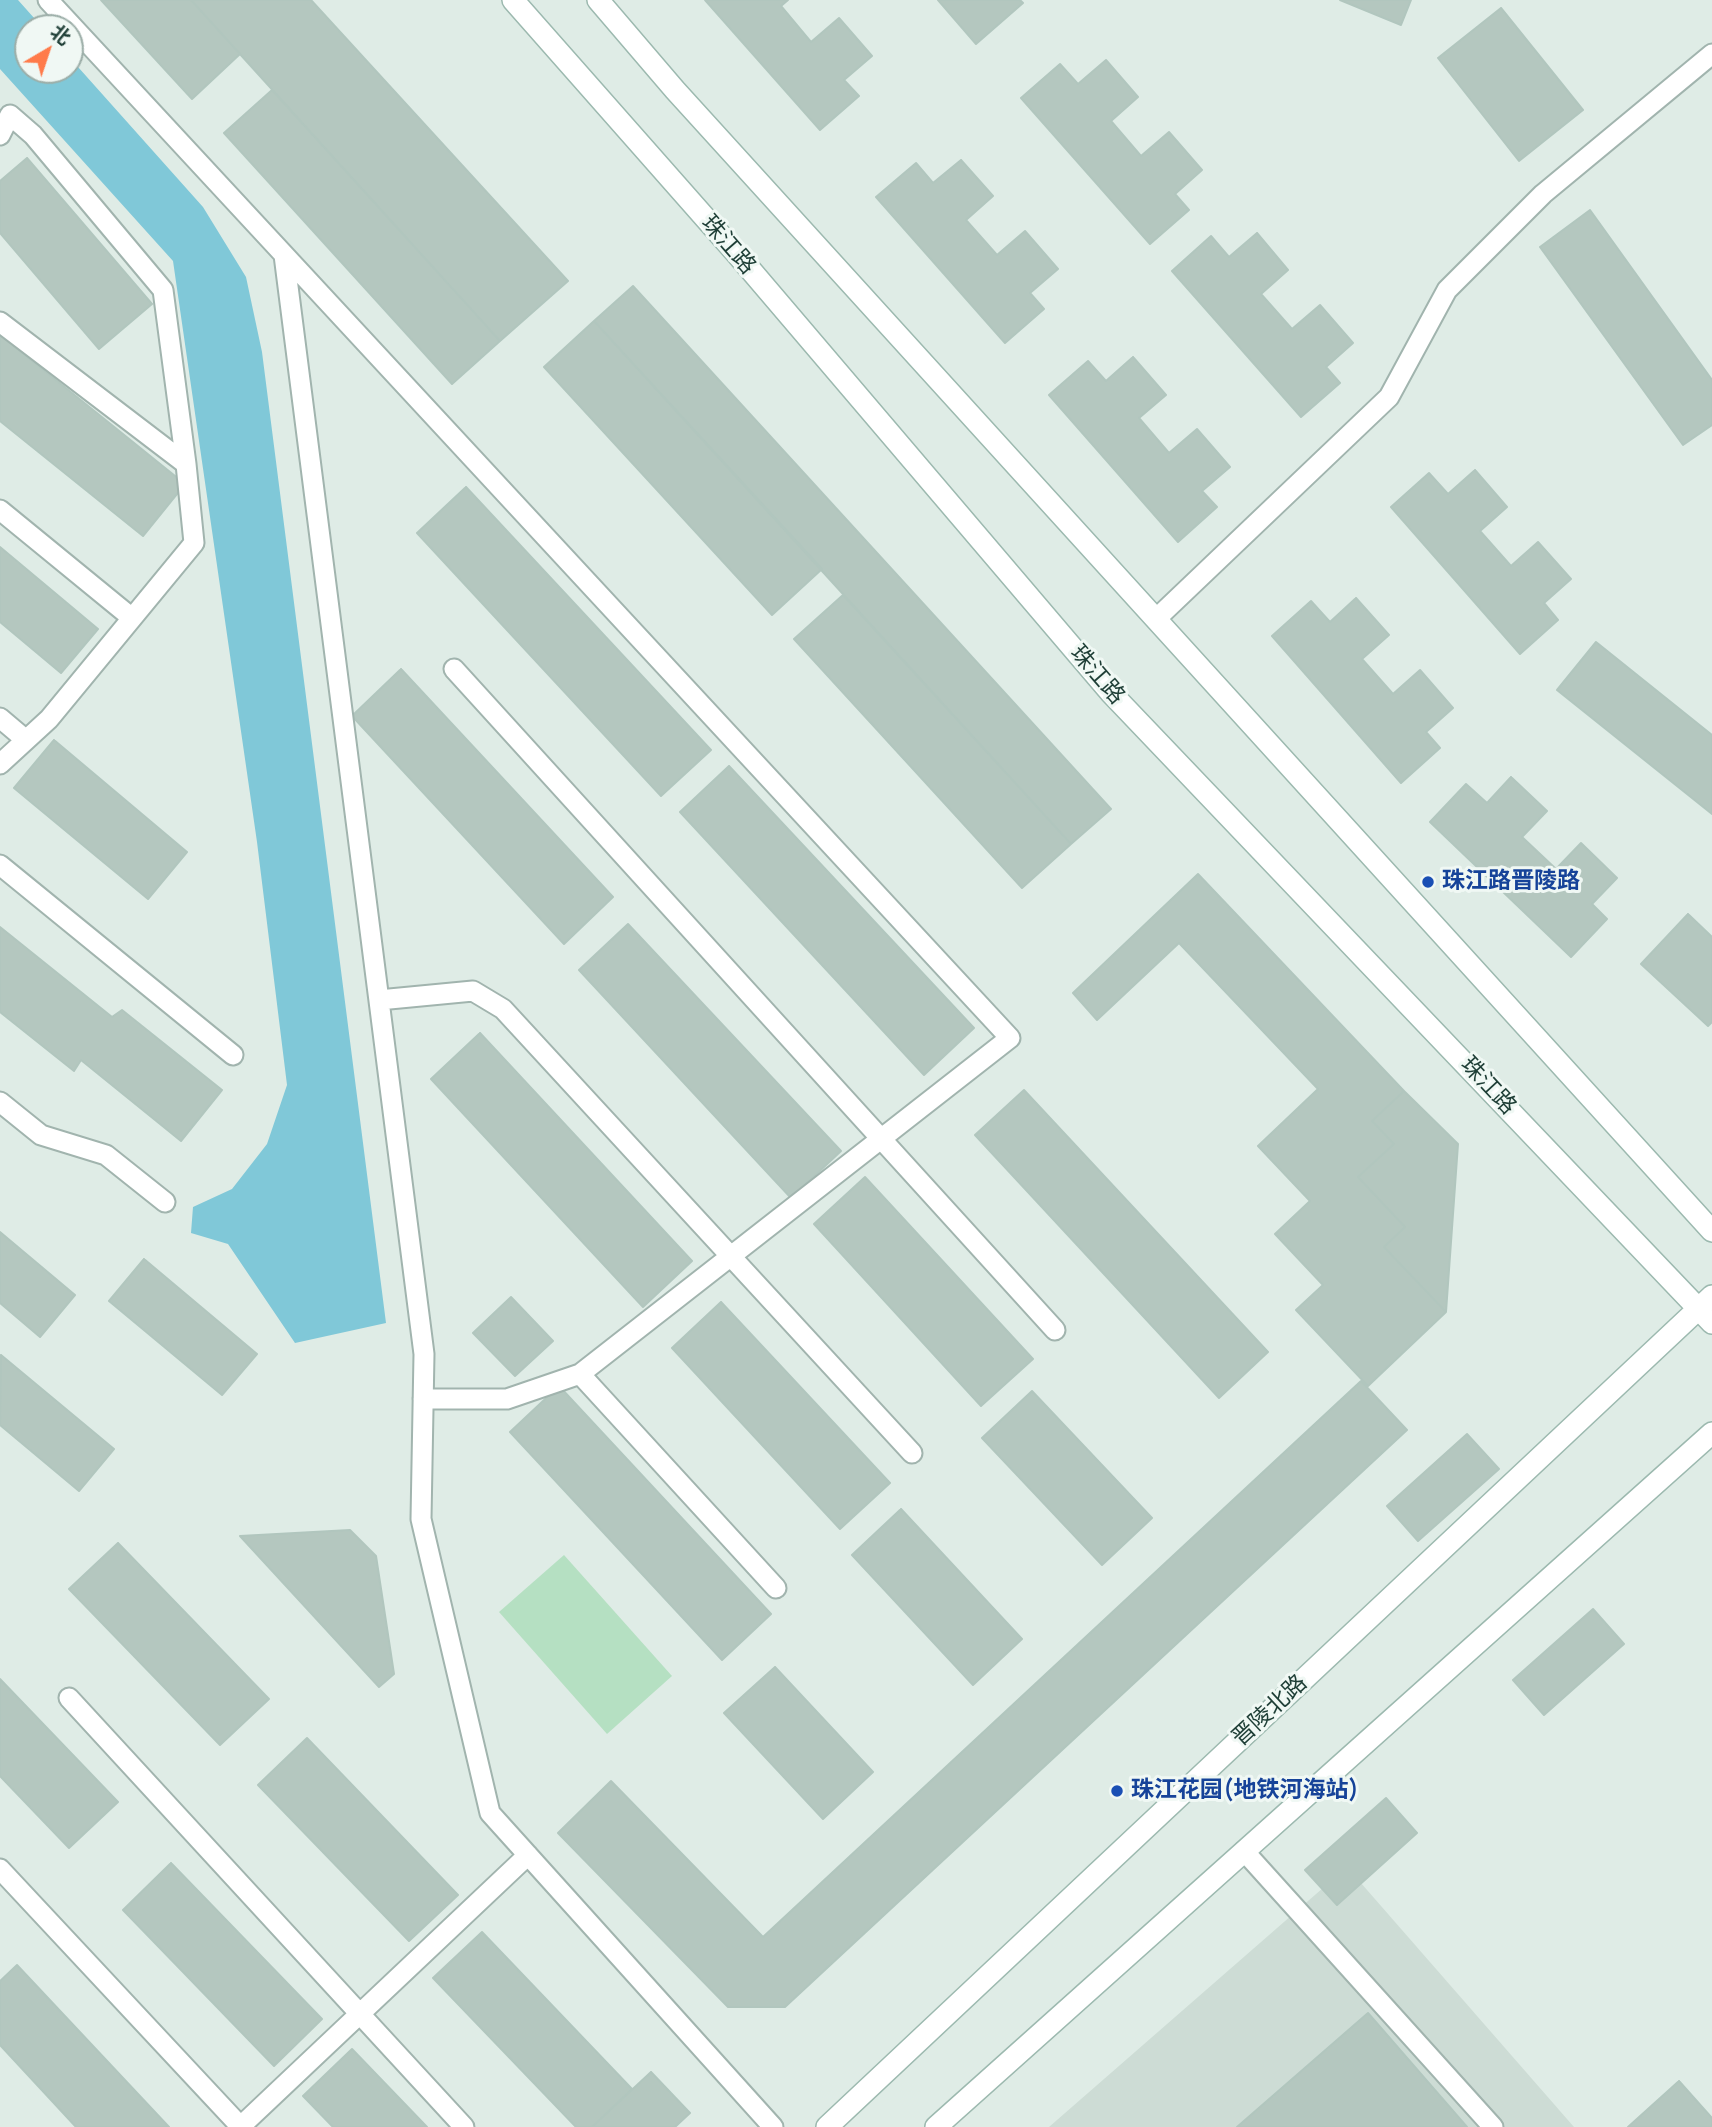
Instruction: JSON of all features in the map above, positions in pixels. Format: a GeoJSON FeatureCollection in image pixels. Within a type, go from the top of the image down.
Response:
{"type":"FeatureCollection","features":[{"type":"Feature","properties":{"kind":"street","name":"珠江路"},"geometry":{"type":"LineString","coordinates":[[513,0],[737,254],[1111,693],[1708,1309]]}},
{"type":"Feature","properties":{"kind":"street"},"geometry":{"type":"LineString","coordinates":[[598,0],[675,90],[1712,1231]]}},
{"type":"Feature","properties":{"kind":"street","name":"晋陵北路"},"geometry":{"type":"LineString","coordinates":[[827,2127],[1708,1309]]}},
{"type":"Feature","properties":{"kind":"street"},"geometry":{"type":"LineString","coordinates":[[936,2127],[1712,1433]]}},
{"type":"Feature","properties":{"kind":"lane"},"geometry":{"type":"LineString","coordinates":[[48,0],[1010,1038],[580,1374],[507,1399],[423,1399]]}},
{"type":"Feature","properties":{"kind":"lane"},"geometry":{"type":"LineString","coordinates":[[1156,619],[1389,397],[1447,290],[1543,194],[1712,54]]}},
{"type":"Feature","properties":{"kind":"lane"},"geometry":{"type":"LineString","coordinates":[[0,135],[10,115],[33,135],[163,290],[194,543],[49,719],[0,764]]}},
{"type":"Feature","properties":{"kind":"lane"},"geometry":{"type":"LineString","coordinates":[[284,254],[424,1354],[421,1519],[490,1813],[773,2127]]}},
{"type":"Feature","properties":{"kind":"lane"},"geometry":{"type":"LineString","coordinates":[[0,322],[186,464]]}},
{"type":"Feature","properties":{"kind":"lane"},"geometry":{"type":"LineString","coordinates":[[0,510],[132,618]]}},
{"type":"Feature","properties":{"kind":"lane"},"geometry":{"type":"LineString","coordinates":[[454,669],[1055,1329]]}},
{"type":"Feature","properties":{"kind":"lane"},"geometry":{"type":"LineString","coordinates":[[0,718],[26,740]]}},
{"type":"Feature","properties":{"kind":"lane"},"geometry":{"type":"LineString","coordinates":[[0,865],[233,1055]]}},
{"type":"Feature","properties":{"kind":"lane"},"geometry":{"type":"LineString","coordinates":[[379,1000],[473,991],[503,1010],[912,1454]]}},
{"type":"Feature","properties":{"kind":"lane"},"geometry":{"type":"LineString","coordinates":[[0,1102],[41,1135],[106,1155],[164,1202]]}},
{"type":"Feature","properties":{"kind":"lane"},"geometry":{"type":"LineString","coordinates":[[580,1374],[776,1588]]}},
{"type":"Feature","properties":{"kind":"lane"},"geometry":{"type":"LineString","coordinates":[[69,1698],[464,2127]]}},
{"type":"Feature","properties":{"kind":"lane"},"geometry":{"type":"LineString","coordinates":[[1244,1852],[1493,2127]]}},
{"type":"Feature","properties":{"kind":"lane"},"geometry":{"type":"LineString","coordinates":[[0,1868],[241,2127],[528,1855]]}},
{"type":"Feature","properties":{"kind":"shaded area"},"geometry":{"type":"Polygon","coordinates":[[[1347,1867],[1574,2127],[1049,2127],[1347,1867]]]}},
{"type":"Feature","properties":{"kind":"green space"},"geometry":{"type":"Polygon","coordinates":[[[564,1555],[672,1676],[607,1734],[499,1612],[564,1555]]]}},
{"type":"Feature","properties":{"kind":"water"},"geometry":{"type":"Polygon","coordinates":[[[0,0],[18,0],[30,14],[14,14],[14,84],[84,84],[84,74],[203,207],[246,277],[262,352],[386,1323],[295,1343],[228,1244],[191,1233],[193,1207],[232,1189],[267,1144],[287,1085],[257,842],[173,261],[0,69],[0,0]]]}},
{"type":"Feature","properties":{"kind":"building"},"geometry":{"type":"Polygon","coordinates":[[[101,0],[191,0],[240,54],[192,99],[101,0]]]}},
{"type":"Feature","properties":{"kind":"building"},"geometry":{"type":"Polygon","coordinates":[[[191,0],[311,0],[568,281],[500,341],[191,0]]]}},
{"type":"Feature","properties":{"kind":"building"},"geometry":{"type":"Polygon","coordinates":[[[705,0],[788,0],[781,6],[811,42],[839,18],[872,56],[844,80],[859,96],[820,130],[705,0]]]}},
{"type":"Feature","properties":{"kind":"building"},"geometry":{"type":"Polygon","coordinates":[[[938,0],[1020,0],[1023,3],[976,44],[938,0]]]}},
{"type":"Feature","properties":{"kind":"building"},"geometry":{"type":"Polygon","coordinates":[[[1340,0],[1411,0],[1401,25],[1340,0]]]}},
{"type":"Feature","properties":{"kind":"building"},"geometry":{"type":"Polygon","coordinates":[[[1501,8],[1583,110],[1519,161],[1438,58],[1501,8]]]}},
{"type":"Feature","properties":{"kind":"building"},"geometry":{"type":"Polygon","coordinates":[[[1106,60],[1138,97],[1111,121],[1141,156],[1169,132],[1202,170],[1175,194],[1189,210],[1150,244],[1021,98],[1060,64],[1078,84],[1106,60]]]}},
{"type":"Feature","properties":{"kind":"building"},"geometry":{"type":"Polygon","coordinates":[[[272,90],[500,341],[452,384],[224,133],[272,90]]]}},
{"type":"Feature","properties":{"kind":"building"},"geometry":{"type":"Polygon","coordinates":[[[27,158],[152,304],[99,349],[0,233],[0,181],[27,158]]]}},
{"type":"Feature","properties":{"kind":"building"},"geometry":{"type":"Polygon","coordinates":[[[961,160],[993,196],[966,220],[997,255],[1025,231],[1058,269],[1030,293],[1044,309],[1005,343],[876,197],[916,163],[933,183],[961,160]]]}},
{"type":"Feature","properties":{"kind":"building"},"geometry":{"type":"Polygon","coordinates":[[[1590,210],[1712,380],[1712,425],[1683,445],[1540,247],[1590,210]]]}},
{"type":"Feature","properties":{"kind":"building"},"geometry":{"type":"Polygon","coordinates":[[[1257,233],[1288,270],[1261,294],[1292,329],[1320,305],[1353,343],[1326,367],[1340,383],[1301,417],[1172,271],[1211,236],[1229,257],[1257,233]]]}},
{"type":"Feature","properties":{"kind":"building"},"geometry":{"type":"Polygon","coordinates":[[[633,286],[1111,809],[1071,844],[594,321],[633,286]]]}},
{"type":"Feature","properties":{"kind":"building"},"geometry":{"type":"Polygon","coordinates":[[[594,321],[822,569],[772,615],[544,367],[594,321]]]}},
{"type":"Feature","properties":{"kind":"building"},"geometry":{"type":"Polygon","coordinates":[[[0,335],[185,484],[143,536],[0,421],[0,335]]]}},
{"type":"Feature","properties":{"kind":"building"},"geometry":{"type":"Polygon","coordinates":[[[1133,357],[1166,395],[1139,418],[1169,453],[1197,429],[1230,467],[1202,491],[1217,507],[1178,542],[1049,395],[1088,361],[1106,381],[1133,357]]]}},
{"type":"Feature","properties":{"kind":"building"},"geometry":{"type":"Polygon","coordinates":[[[1475,470],[1507,507],[1480,531],[1511,566],[1538,542],[1571,579],[1544,603],[1558,620],[1520,654],[1391,507],[1429,473],[1448,494],[1475,470]]]}},
{"type":"Feature","properties":{"kind":"building"},"geometry":{"type":"Polygon","coordinates":[[[466,487],[711,750],[661,796],[417,533],[466,487]]]}},
{"type":"Feature","properties":{"kind":"building"},"geometry":{"type":"Polygon","coordinates":[[[0,547],[98,629],[61,673],[0,622],[0,547]]]}},
{"type":"Feature","properties":{"kind":"building"},"geometry":{"type":"Polygon","coordinates":[[[843,595],[1071,844],[1022,888],[794,639],[843,595]]]}},
{"type":"Feature","properties":{"kind":"building"},"geometry":{"type":"Polygon","coordinates":[[[1356,598],[1389,635],[1362,659],[1393,694],[1420,670],[1453,708],[1426,732],[1440,748],[1401,783],[1272,636],[1311,601],[1330,622],[1356,598]]]}},
{"type":"Feature","properties":{"kind":"building"},"geometry":{"type":"Polygon","coordinates":[[[1596,642],[1712,735],[1712,814],[1557,690],[1596,642]]]}},
{"type":"Feature","properties":{"kind":"building"},"geometry":{"type":"Polygon","coordinates":[[[401,669],[613,897],[564,944],[352,716],[401,669]]]}},
{"type":"Feature","properties":{"kind":"building"},"geometry":{"type":"Polygon","coordinates":[[[54,740],[187,852],[148,899],[14,788],[54,740]]]}},
{"type":"Feature","properties":{"kind":"building"},"geometry":{"type":"Polygon","coordinates":[[[729,766],[974,1028],[924,1075],[680,812],[729,766]]]}},
{"type":"Feature","properties":{"kind":"building"},"geometry":{"type":"Polygon","coordinates":[[[1511,777],[1547,811],[1522,837],[1556,869],[1581,843],[1617,878],[1592,904],[1607,919],[1571,957],[1430,822],[1466,784],[1487,803],[1511,777]]]}},
{"type":"Feature","properties":{"kind":"building"},"geometry":{"type":"Polygon","coordinates":[[[1198,874],[1404,1091],[1372,1121],[1394,1144],[1358,1177],[1405,1227],[1384,1247],[1446,1312],[1368,1386],[1296,1310],[1323,1285],[1275,1234],[1310,1201],[1258,1146],[1318,1089],[1179,943],[1097,1020],[1073,993],[1198,874]]]}},
{"type":"Feature","properties":{"kind":"building"},"geometry":{"type":"Polygon","coordinates":[[[1688,914],[1712,937],[1712,1022],[1708,1026],[1641,964],[1688,914]]]}},
{"type":"Feature","properties":{"kind":"building"},"geometry":{"type":"Polygon","coordinates":[[[628,924],[841,1151],[791,1198],[579,970],[628,924]]]}},
{"type":"Feature","properties":{"kind":"building"},"geometry":{"type":"Polygon","coordinates":[[[0,927],[112,1017],[122,1010],[222,1090],[181,1141],[81,1060],[74,1071],[0,1012],[0,927]]]}},
{"type":"Feature","properties":{"kind":"building"},"geometry":{"type":"Polygon","coordinates":[[[480,1033],[692,1261],[643,1307],[431,1079],[480,1033]]]}},
{"type":"Feature","properties":{"kind":"building"},"geometry":{"type":"Polygon","coordinates":[[[1024,1090],[1268,1352],[1219,1398],[975,1135],[1024,1090]]]}},
{"type":"Feature","properties":{"kind":"building"},"geometry":{"type":"Polygon","coordinates":[[[1404,1091],[1458,1144],[1446,1312],[1384,1247],[1405,1227],[1358,1177],[1394,1144],[1372,1121],[1404,1091]]]}},
{"type":"Feature","properties":{"kind":"building"},"geometry":{"type":"Polygon","coordinates":[[[865,1177],[1033,1359],[981,1406],[814,1224],[865,1177]]]}},
{"type":"Feature","properties":{"kind":"building"},"geometry":{"type":"Polygon","coordinates":[[[0,1232],[75,1295],[40,1337],[0,1303],[0,1232]]]}},
{"type":"Feature","properties":{"kind":"building"},"geometry":{"type":"Polygon","coordinates":[[[144,1259],[257,1354],[222,1395],[109,1301],[144,1259]]]}},
{"type":"Feature","properties":{"kind":"building"},"geometry":{"type":"Polygon","coordinates":[[[511,1297],[553,1341],[515,1376],[473,1333],[511,1297]]]}},
{"type":"Feature","properties":{"kind":"building"},"geometry":{"type":"Polygon","coordinates":[[[721,1302],[890,1483],[840,1529],[672,1348],[721,1302]]]}},
{"type":"Feature","properties":{"kind":"building"},"geometry":{"type":"Polygon","coordinates":[[[1,1355],[114,1449],[79,1491],[0,1425],[1,1355]]]}},
{"type":"Feature","properties":{"kind":"building"},"geometry":{"type":"Polygon","coordinates":[[[1361,1381],[1407,1430],[785,2007],[728,2007],[558,1833],[611,1781],[763,1937],[1361,1381]]]}},
{"type":"Feature","properties":{"kind":"building"},"geometry":{"type":"Polygon","coordinates":[[[559,1386],[771,1614],[722,1660],[510,1432],[559,1386]]]}},
{"type":"Feature","properties":{"kind":"building"},"geometry":{"type":"Polygon","coordinates":[[[1032,1391],[1152,1518],[1102,1565],[982,1438],[1032,1391]]]}},
{"type":"Feature","properties":{"kind":"building"},"geometry":{"type":"Polygon","coordinates":[[[1467,1434],[1499,1469],[1418,1541],[1387,1506],[1467,1434]]]}},
{"type":"Feature","properties":{"kind":"building"},"geometry":{"type":"Polygon","coordinates":[[[901,1509],[1022,1639],[973,1685],[852,1555],[901,1509]]]}},
{"type":"Feature","properties":{"kind":"building"},"geometry":{"type":"Polygon","coordinates":[[[350,1530],[376,1556],[394,1674],[379,1687],[240,1536],[350,1530]]]}},
{"type":"Feature","properties":{"kind":"building"},"geometry":{"type":"Polygon","coordinates":[[[118,1543],[269,1699],[220,1745],[69,1589],[118,1543]]]}},
{"type":"Feature","properties":{"kind":"building"},"geometry":{"type":"Polygon","coordinates":[[[1593,1609],[1624,1644],[1544,1715],[1513,1680],[1593,1609]]]}},
{"type":"Feature","properties":{"kind":"building"},"geometry":{"type":"Polygon","coordinates":[[[775,1667],[873,1772],[823,1819],[724,1713],[775,1667]]]}},
{"type":"Feature","properties":{"kind":"building"},"geometry":{"type":"Polygon","coordinates":[[[0,1679],[118,1802],[69,1848],[0,1776],[0,1679]]]}},
{"type":"Feature","properties":{"kind":"building"},"geometry":{"type":"Polygon","coordinates":[[[307,1738],[458,1895],[409,1941],[258,1785],[307,1738]]]}},
{"type":"Feature","properties":{"kind":"building"},"geometry":{"type":"Polygon","coordinates":[[[1386,1798],[1417,1833],[1337,1905],[1305,1870],[1386,1798]]]}},
{"type":"Feature","properties":{"kind":"building"},"geometry":{"type":"Polygon","coordinates":[[[171,1863],[322,2019],[274,2066],[123,1910],[171,1863]]]}},
{"type":"Feature","properties":{"kind":"building"},"geometry":{"type":"Polygon","coordinates":[[[482,1932],[632,2089],[592,2127],[576,2127],[433,1978],[482,1932]]]}},
{"type":"Feature","properties":{"kind":"building"},"geometry":{"type":"Polygon","coordinates":[[[17,1965],[169,2127],[76,2127],[0,2045],[0,1981],[17,1965]]]}},
{"type":"Feature","properties":{"kind":"building"},"geometry":{"type":"Polygon","coordinates":[[[1368,2013],[1467,2127],[1237,2127],[1368,2013]]]}},
{"type":"Feature","properties":{"kind":"building"},"geometry":{"type":"Polygon","coordinates":[[[352,2049],[427,2127],[333,2127],[303,2096],[352,2049]]]}},
{"type":"Feature","properties":{"kind":"building"},"geometry":{"type":"Polygon","coordinates":[[[651,2072],[690,2113],[675,2127],[592,2127],[651,2072]]]}},
{"type":"Feature","properties":{"kind":"building"},"geometry":{"type":"Polygon","coordinates":[[[1679,2081],[1712,2118],[1712,2127],[1628,2127],[1679,2081]]]}},
{"type":"Feature","properties":{"kind":"place","name":"珠江路晋陵路"},"geometry":{"type":"Point","coordinates":[1428,882]}},
{"type":"Feature","properties":{"kind":"place","name":"珠江花园(地铁河海站)"},"geometry":{"type":"Point","coordinates":[1117,1791]}}]}
